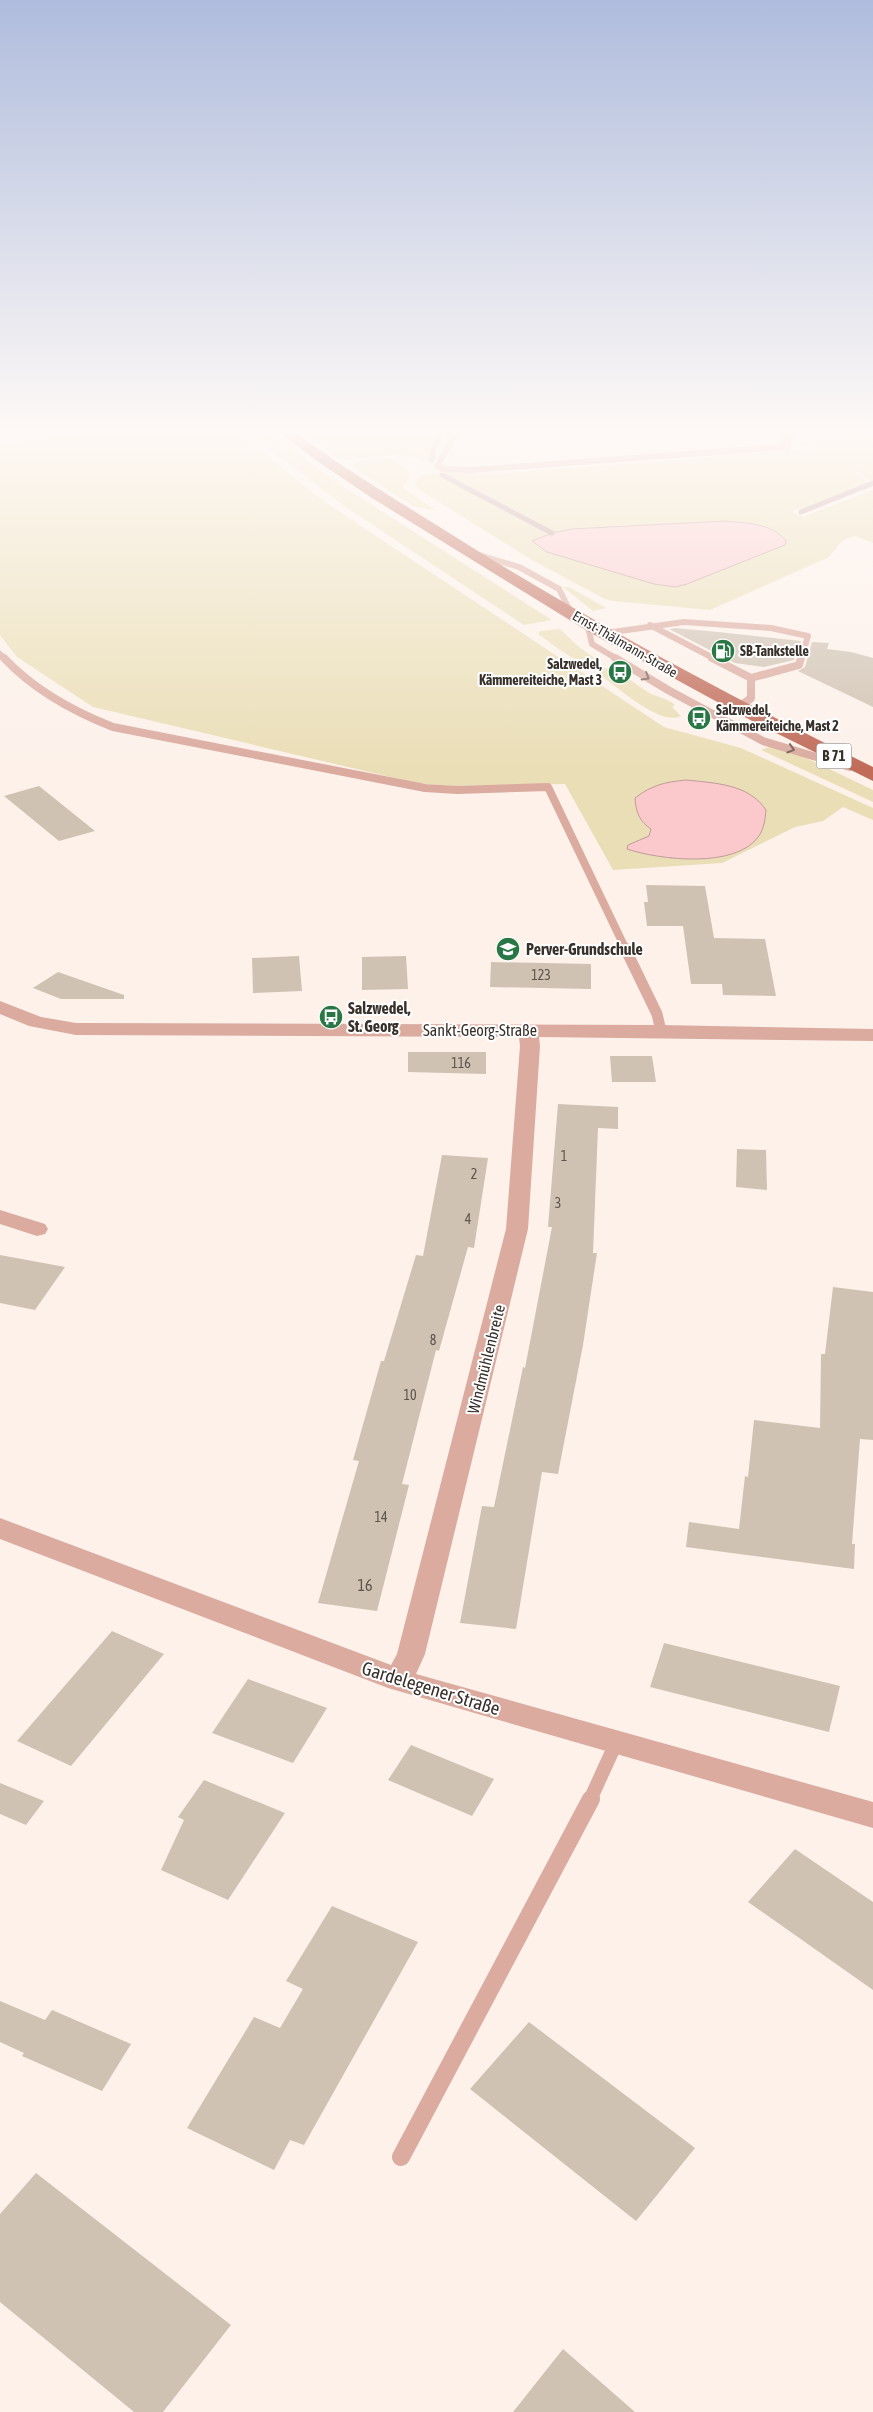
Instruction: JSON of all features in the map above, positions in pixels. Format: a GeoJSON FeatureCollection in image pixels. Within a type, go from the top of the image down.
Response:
{"type":"FeatureCollection","features":[{"type":"Feature","properties":{"kind":"main road","name":"Ernst-Thälmann-Straße"},"geometry":{"type":"LineString","coordinates":[[454,545],[571,614],[738,708],[871,774]]}},
{"type":"Feature","properties":{"kind":"street","name":"Sankt-Georg-Straße"},"geometry":{"type":"LineString","coordinates":[[0,1007],[36,1022],[76,1029],[661,1030],[873,1035]]}},
{"type":"Feature","properties":{"kind":"street","name":"Windmühlenbreite"},"geometry":{"type":"LineString","coordinates":[[398,1680],[411,1654],[518,1229],[530,1046],[528,1030]]}},
{"type":"Feature","properties":{"kind":"street"},"geometry":{"type":"LineString","coordinates":[[0,1217],[37,1229]]}},
{"type":"Feature","properties":{"kind":"street","name":"Gardelegener Straße"},"geometry":{"type":"LineString","coordinates":[[0,1528],[398,1680],[873,1815]]}},
{"type":"Feature","properties":{"kind":"lane"},"geometry":{"type":"LineString","coordinates":[[606,633],[650,625],[684,622],[724,623],[771,628],[808,636],[799,665],[751,678],[650,625]]}},
{"type":"Feature","properties":{"kind":"lane"},"geometry":{"type":"LineString","coordinates":[[587,623],[592,644],[668,690],[763,741],[871,774]]}},
{"type":"Feature","properties":{"kind":"lane"},"geometry":{"type":"LineString","coordinates":[[0,654],[52,697],[86,716],[113,726],[425,788],[457,790],[548,787],[657,1014],[661,1030]]}},
{"type":"Feature","properties":{"kind":"lane"},"geometry":{"type":"LineString","coordinates":[[738,708],[751,698],[751,678]]}},
{"type":"Feature","properties":{"kind":"lane"},"geometry":{"type":"LineString","coordinates":[[401,2157],[602,1778],[616,1743]]}},
{"type":"Feature","properties":{"kind":"shaded area"},"geometry":{"type":"Polygon","coordinates":[[[0,545],[389,545],[664,727],[741,748],[873,808],[873,820],[843,807],[823,821],[795,827],[722,863],[613,870],[565,784],[454,786],[416,783],[93,707],[17,657],[0,635],[0,545]]]}},
{"type":"Feature","properties":{"kind":"shaded area"},"geometry":{"type":"Polygon","coordinates":[[[402,545],[434,545],[552,620],[524,625],[402,545]]]}},
{"type":"Feature","properties":{"kind":"shaded area"},"geometry":{"type":"Polygon","coordinates":[[[507,545],[839,545],[829,557],[710,610],[605,599],[507,545]]]}},
{"type":"Feature","properties":{"kind":"shaded area"},"geometry":{"type":"Polygon","coordinates":[[[537,545],[785,545],[687,584],[675,587],[654,584],[547,552],[537,545]]]}},
{"type":"Feature","properties":{"kind":"shaded area"},"geometry":{"type":"Polygon","coordinates":[[[563,587],[569,587],[606,608],[593,611],[563,587]]]}},
{"type":"Feature","properties":{"kind":"shaded area"},"geometry":{"type":"Polygon","coordinates":[[[560,629],[579,647],[599,661],[585,663],[577,660],[538,634],[540,631],[560,629]]]}},
{"type":"Feature","properties":{"kind":"shaded area"},"geometry":{"type":"Polygon","coordinates":[[[602,668],[617,672],[647,692],[670,701],[675,705],[672,707],[681,716],[672,718],[662,716],[639,704],[599,674],[597,669],[602,668]]]}},
{"type":"Feature","properties":{"kind":"shaded area"},"geometry":{"type":"Polygon","coordinates":[[[769,747],[792,751],[873,790],[873,802],[761,750],[769,747]]]}},
{"type":"Feature","properties":{"kind":"shaded area"},"geometry":{"type":"Polygon","coordinates":[[[686,780],[731,786],[759,801],[766,810],[764,824],[759,836],[748,846],[733,854],[716,858],[677,858],[627,849],[628,845],[649,836],[651,829],[639,816],[635,798],[659,785],[686,780]]]}},
{"type":"Feature","properties":{"kind":"building"},"geometry":{"type":"Polygon","coordinates":[[[676,628],[801,641],[794,660],[764,667],[735,663],[669,629],[676,628]]]}},
{"type":"Feature","properties":{"kind":"building"},"geometry":{"type":"Polygon","coordinates":[[[812,642],[829,643],[827,649],[851,652],[873,658],[873,707],[798,671],[805,667],[812,642]]]}},
{"type":"Feature","properties":{"kind":"building"},"geometry":{"type":"Polygon","coordinates":[[[39,786],[95,831],[59,841],[4,796],[39,786]]]}},
{"type":"Feature","properties":{"kind":"building"},"geometry":{"type":"Polygon","coordinates":[[[646,885],[705,886],[714,938],[765,939],[776,996],[723,995],[722,984],[691,984],[683,926],[647,926],[644,902],[648,902],[646,885]]]}},
{"type":"Feature","properties":{"kind":"building"},"geometry":{"type":"Polygon","coordinates":[[[299,956],[302,991],[253,993],[252,958],[299,956]]]}},
{"type":"Feature","properties":{"kind":"building"},"geometry":{"type":"Polygon","coordinates":[[[406,956],[408,989],[362,990],[362,957],[406,956]]]}},
{"type":"Feature","properties":{"kind":"building","name":"Perver-Grundschule"},"geometry":{"type":"Polygon","coordinates":[[[491,962],[591,964],[591,989],[490,987],[491,962]]]}},
{"type":"Feature","properties":{"kind":"building"},"geometry":{"type":"Polygon","coordinates":[[[58,972],[124,995],[124,999],[61,999],[33,988],[58,972]]]}},
{"type":"Feature","properties":{"kind":"building"},"geometry":{"type":"Polygon","coordinates":[[[408,1052],[486,1052],[486,1074],[408,1072],[408,1052]]]}},
{"type":"Feature","properties":{"kind":"building"},"geometry":{"type":"Polygon","coordinates":[[[610,1056],[652,1056],[656,1082],[612,1082],[610,1056]]]}},
{"type":"Feature","properties":{"kind":"building"},"geometry":{"type":"Polygon","coordinates":[[[558,1104],[618,1107],[618,1129],[598,1128],[593,1253],[597,1253],[583,1345],[558,1474],[542,1472],[516,1629],[460,1623],[482,1506],[494,1507],[523,1367],[525,1368],[552,1227],[548,1227],[558,1104]]]}},
{"type":"Feature","properties":{"kind":"building"},"geometry":{"type":"Polygon","coordinates":[[[737,1149],[766,1150],[767,1190],[736,1187],[737,1149]]]}},
{"type":"Feature","properties":{"kind":"building"},"geometry":{"type":"Polygon","coordinates":[[[442,1155],[488,1158],[474,1248],[468,1247],[439,1351],[436,1350],[402,1484],[409,1485],[377,1611],[318,1603],[359,1461],[353,1460],[381,1361],[384,1361],[416,1255],[423,1256],[442,1155]]]}},
{"type":"Feature","properties":{"kind":"building"},"geometry":{"type":"Polygon","coordinates":[[[0,1255],[65,1267],[35,1310],[0,1303],[0,1255]]]}},
{"type":"Feature","properties":{"kind":"building"},"geometry":{"type":"Polygon","coordinates":[[[833,1287],[873,1292],[873,1440],[860,1439],[852,1544],[855,1544],[854,1569],[686,1547],[689,1522],[739,1529],[745,1476],[748,1477],[754,1420],[820,1428],[821,1354],[825,1354],[833,1287]]]}},
{"type":"Feature","properties":{"kind":"building"},"geometry":{"type":"Polygon","coordinates":[[[112,1631],[164,1654],[71,1766],[17,1741],[112,1631]]]}},
{"type":"Feature","properties":{"kind":"building"},"geometry":{"type":"Polygon","coordinates":[[[664,1643],[840,1686],[829,1732],[650,1687],[664,1643]]]}},
{"type":"Feature","properties":{"kind":"building"},"geometry":{"type":"Polygon","coordinates":[[[248,1679],[327,1708],[293,1763],[212,1733],[248,1679]]]}},
{"type":"Feature","properties":{"kind":"building"},"geometry":{"type":"Polygon","coordinates":[[[411,1745],[494,1779],[472,1816],[388,1780],[411,1745]]]}},
{"type":"Feature","properties":{"kind":"building"},"geometry":{"type":"Polygon","coordinates":[[[204,1780],[285,1813],[228,1900],[161,1870],[184,1820],[178,1817],[204,1780]]]}},
{"type":"Feature","properties":{"kind":"building"},"geometry":{"type":"Polygon","coordinates":[[[0,1783],[44,1801],[26,1825],[0,1814],[0,1783]]]}},
{"type":"Feature","properties":{"kind":"building"},"geometry":{"type":"Polygon","coordinates":[[[795,1849],[873,1902],[873,1990],[748,1902],[795,1849]]]}},
{"type":"Feature","properties":{"kind":"building"},"geometry":{"type":"Polygon","coordinates":[[[332,1906],[418,1942],[304,2145],[290,2140],[274,2170],[187,2128],[254,2017],[280,2028],[303,1989],[286,1981],[332,1906]]]}},
{"type":"Feature","properties":{"kind":"building"},"geometry":{"type":"Polygon","coordinates":[[[0,2001],[45,2020],[52,2010],[131,2044],[102,2091],[22,2056],[24,2053],[0,2042],[0,2001]]]}},
{"type":"Feature","properties":{"kind":"building"},"geometry":{"type":"Polygon","coordinates":[[[529,2022],[695,2148],[636,2221],[470,2089],[529,2022]]]}},
{"type":"Feature","properties":{"kind":"building"},"geometry":{"type":"Polygon","coordinates":[[[36,2173],[231,2325],[163,2412],[134,2412],[0,2302],[0,2214],[36,2173]]]}},
{"type":"Feature","properties":{"kind":"building"},"geometry":{"type":"Polygon","coordinates":[[[563,2349],[635,2412],[513,2412],[563,2349]]]}},
{"type":"Feature","properties":{"kind":"place","name":"SB-Tankstelle"},"geometry":{"type":"Point","coordinates":[723,651]}},
{"type":"Feature","properties":{"kind":"place","name":"Salzwedel, Kämmereiteiche, Mast 3"},"geometry":{"type":"Point","coordinates":[620,672]}},
{"type":"Feature","properties":{"kind":"place","name":"Salzwedel, Kämmereiteiche, Mast 2"},"geometry":{"type":"Point","coordinates":[699,718]}},
{"type":"Feature","properties":{"kind":"place","name":"Perver-Grundschule"},"geometry":{"type":"Point","coordinates":[508,949]}},
{"type":"Feature","properties":{"kind":"place","name":"Salzwedel, St. Georg"},"geometry":{"type":"Point","coordinates":[331,1017]}}]}
